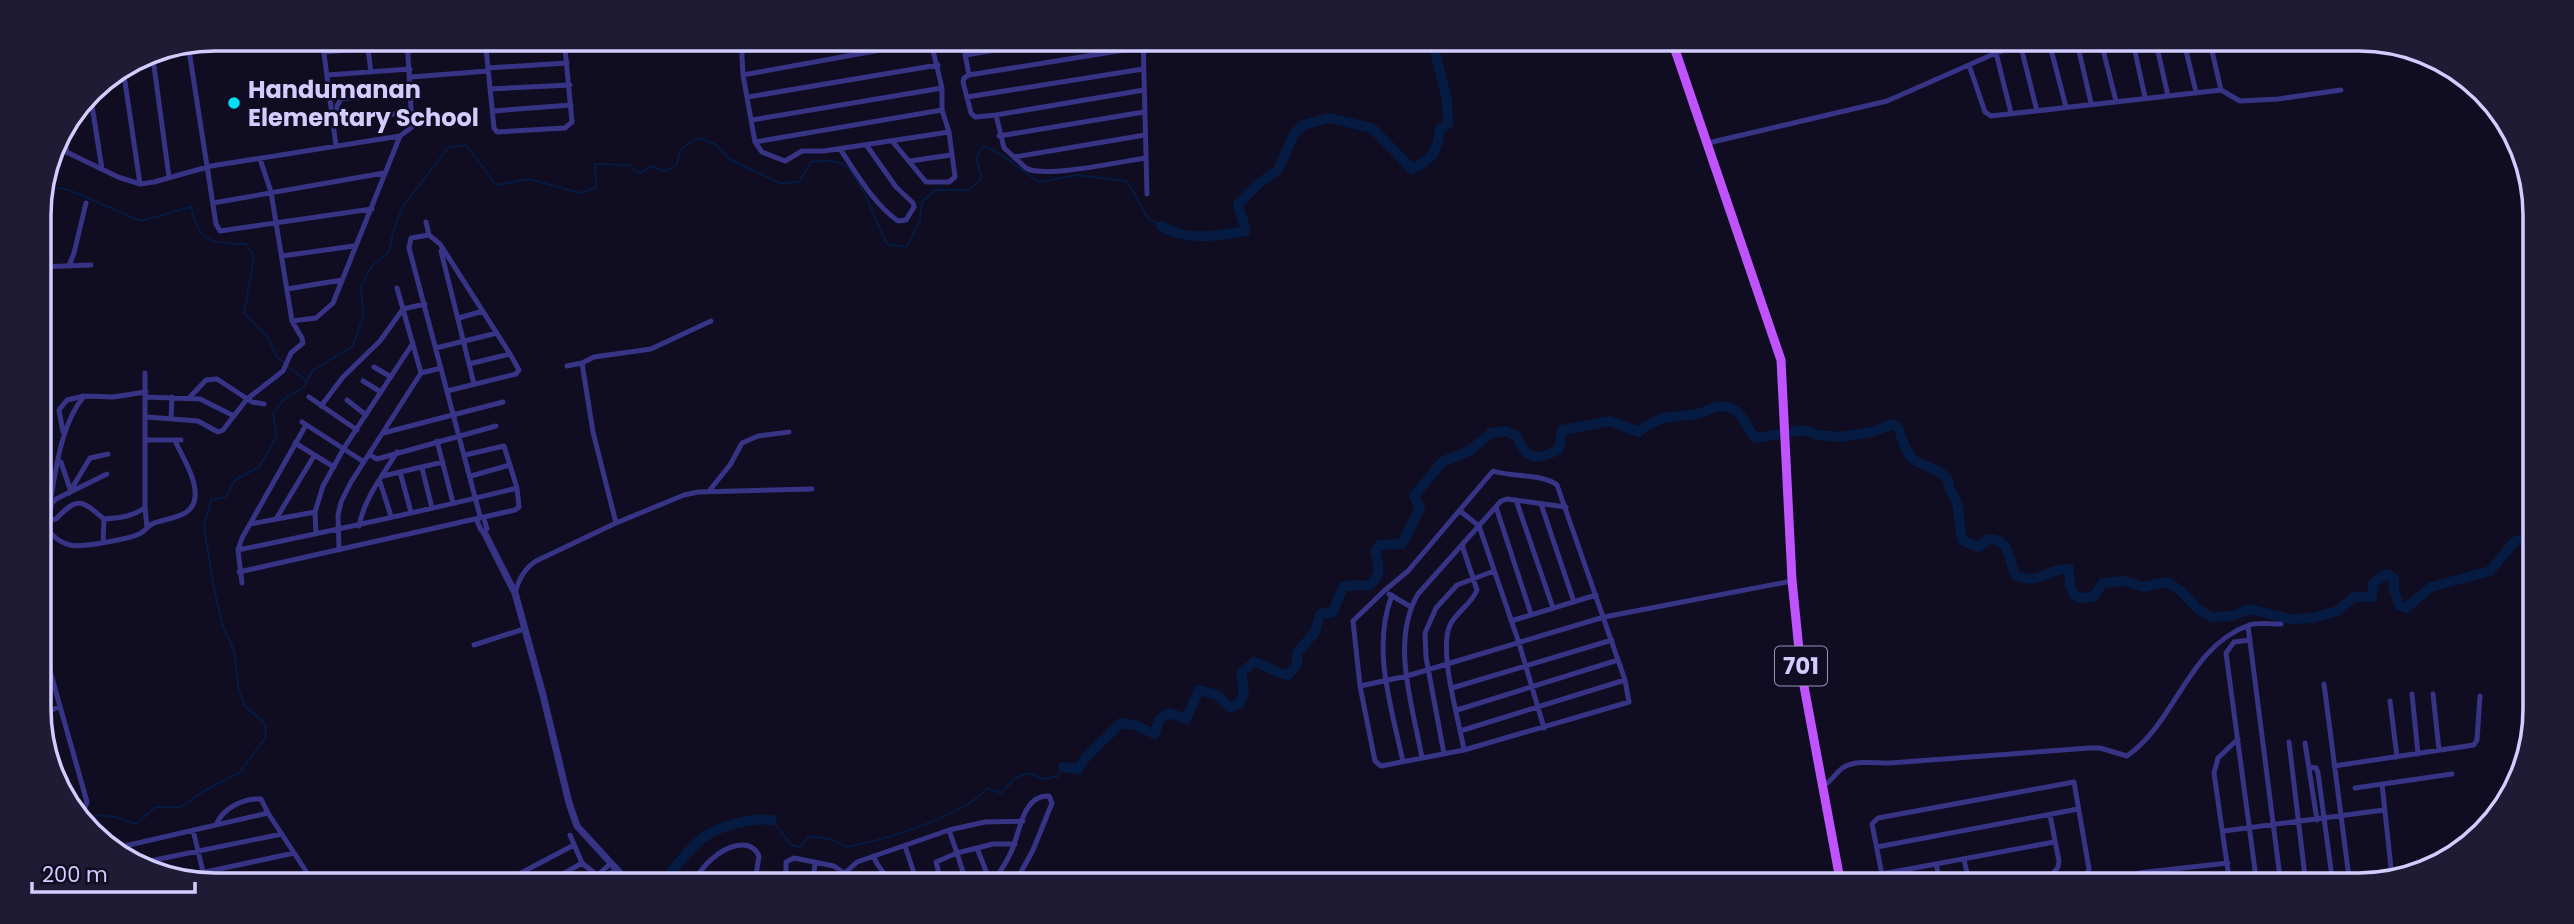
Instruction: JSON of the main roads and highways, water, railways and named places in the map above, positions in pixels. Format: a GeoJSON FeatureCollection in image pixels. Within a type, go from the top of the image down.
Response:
{"type":"FeatureCollection","features":[{"type":"Feature","properties":{"kind":"main road","name":"701"},"geometry":{"type":"LineString","coordinates":[[1676,51],[1781,360],[1792,580],[1801,670],[1839,873]]}},
{"type":"Feature","properties":{"kind":"waterway"},"geometry":{"type":"LineString","coordinates":[[1161,226],[1192,236],[1246,231],[1238,204],[1258,184],[1278,170],[1294,134],[1303,125],[1329,118],[1372,128],[1412,169],[1425,162],[1435,149],[1440,129],[1448,124],[1447,101],[1435,51]]}},
{"type":"Feature","properties":{"kind":"waterway"},"geometry":{"type":"LineString","coordinates":[[94,819],[97,815],[115,817],[136,824],[156,807],[181,807],[240,772],[266,737],[265,724],[245,706],[239,691],[234,650],[223,627],[213,584],[204,525],[211,500],[226,497],[235,480],[259,467],[277,436],[273,414],[284,399],[303,388],[312,371],[353,346],[363,317],[361,286],[372,266],[389,252],[403,206],[449,147],[466,145],[496,185],[530,179],[579,193],[596,188],[595,164],[630,165],[642,173],[649,166],[664,171],[676,166],[681,149],[698,138],[715,144],[729,159],[780,183],[799,182],[811,162],[836,162],[844,165],[856,178],[887,244],[907,247],[920,221],[922,202],[935,190],[969,190],[982,177],[976,158],[983,146],[1040,182],[1076,175],[1127,181],[1148,218],[1161,226]]}},
{"type":"Feature","properties":{"kind":"waterway"},"geometry":{"type":"LineString","coordinates":[[53,187],[69,190],[141,221],[191,207],[203,235],[216,242],[246,244],[254,256],[244,313],[268,338],[277,357],[284,363]]}},
{"type":"Feature","properties":{"kind":"waterway"},"geometry":{"type":"LineString","coordinates":[[288,367],[306,380]]}},
{"type":"Feature","properties":{"kind":"waterway"},"geometry":{"type":"LineString","coordinates":[[1063,767],[1078,769],[1087,756],[1121,723],[1135,725],[1155,734],[1159,720],[1169,713],[1186,719],[1199,690],[1217,695],[1230,708],[1240,703],[1244,692],[1241,673],[1254,662],[1288,675],[1297,664],[1297,653],[1315,632],[1320,614],[1333,612],[1343,587],[1368,586],[1376,579],[1379,571],[1375,551],[1380,545],[1402,544],[1420,508],[1414,496],[1442,462],[1469,451],[1491,433],[1505,431],[1517,436],[1524,450],[1539,457],[1559,449],[1562,430],[1610,421],[1639,432],[1659,419],[1696,414],[1723,406],[1737,412],[1756,438],[1804,430],[1818,435],[1840,437],[1872,432],[1893,424],[1898,427],[1910,456],[1948,480],[1958,506],[1963,541],[1979,547],[1988,539],[2001,542],[2007,550],[2016,576],[2032,579],[2069,569],[2074,595],[2082,598],[2093,597],[2103,583],[2124,581],[2144,587],[2167,582],[2211,617],[2233,616],[2249,609],[2291,619],[2313,618],[2337,611],[2354,597],[2372,597],[2373,583],[2387,574],[2394,578],[2394,590],[2399,605],[2406,608],[2431,587],[2490,571],[2514,542],[2523,539]]}},
{"type":"Feature","properties":{"kind":"waterway"},"geometry":{"type":"LineString","coordinates":[[772,820],[791,845],[800,847],[810,836],[830,839],[847,847],[881,839],[943,817],[961,808],[987,788],[1001,793],[1015,778],[1029,773],[1044,779],[1059,776],[1063,767]]}},
{"type":"Feature","properties":{"kind":"waterway"},"geometry":{"type":"LineString","coordinates":[[670,873],[703,838],[721,828],[743,822],[772,820]]}},
{"type":"Feature","properties":{"kind":"place","name":"Handumanan Elementary School"},"geometry":{"type":"Point","coordinates":[234,103]}}]}
